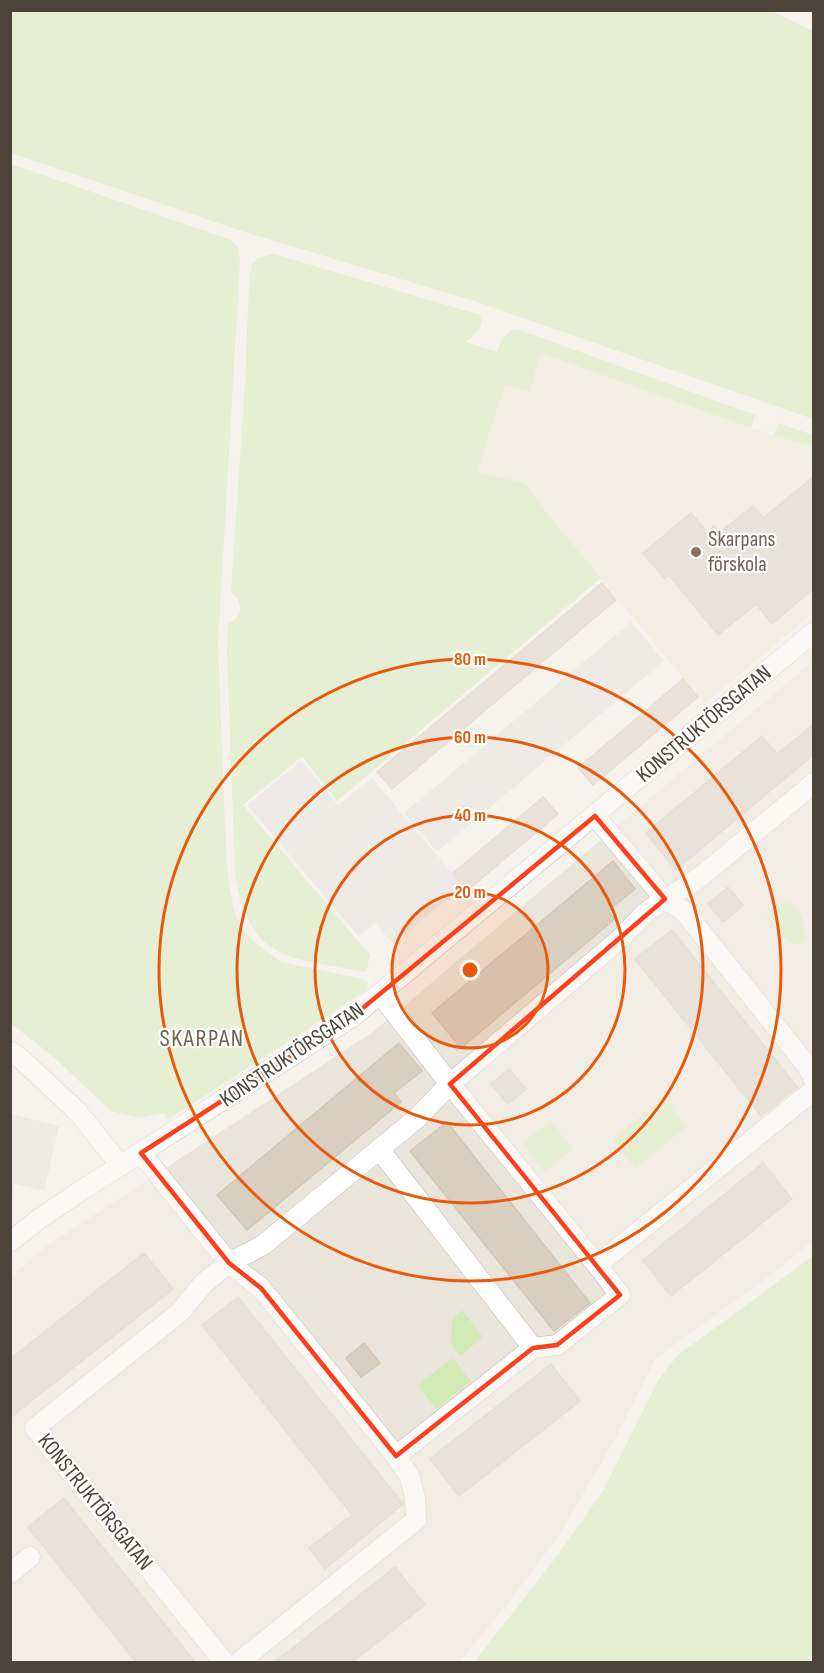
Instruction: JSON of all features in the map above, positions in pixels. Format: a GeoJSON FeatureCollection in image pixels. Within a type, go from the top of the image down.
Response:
{"type":"FeatureCollection","features":[{"type":"Feature","properties":{"kind":"street","name":"KONSTRUKTÖRSGATAN"},"geometry":{"type":"LineString","coordinates":[[10,1242],[63,1202],[352,1017],[381,995],[813,632]]}},
{"type":"Feature","properties":{"kind":"street","name":"KONSTRUKTÖRSGATAN"},"geometry":{"type":"LineString","coordinates":[[224,1662],[35,1428],[179,1313],[204,1283],[229,1263],[263,1245],[416,1119],[450,1084],[622,937],[646,912],[699,878],[813,783]]}},
{"type":"Feature","properties":{"kind":"street"},"geometry":{"type":"LineString","coordinates":[[595,816],[665,899],[684,911],[808,1067],[813,1080]]}},
{"type":"Feature","properties":{"kind":"street","name":"KONSTRUKTÖRSGATAN"},"geometry":{"type":"LineString","coordinates":[[381,995],[620,1295],[557,1345],[533,1348],[396,1456]]}},
{"type":"Feature","properties":{"kind":"street"},"geometry":{"type":"LineString","coordinates":[[10,1051],[76,1111],[121,1166]]}},
{"type":"Feature","properties":{"kind":"street"},"geometry":{"type":"LineString","coordinates":[[597,1265],[813,1089]]}},
{"type":"Feature","properties":{"kind":"street"},"geometry":{"type":"LineString","coordinates":[[379,1149],[533,1348]]}},
{"type":"Feature","properties":{"kind":"street"},"geometry":{"type":"LineString","coordinates":[[141,1153],[229,1263],[261,1288],[396,1456],[410,1477],[415,1498],[416,1520],[239,1662]]}},
{"type":"Feature","properties":{"kind":"street"},"geometry":{"type":"LineString","coordinates":[[10,1573],[30,1557]]}},
{"type":"Feature","properties":{"kind":"highlighted area"},"geometry":{"type":"Polygon","coordinates":[[[595,816],[665,899],[450,1084],[620,1295],[557,1345],[533,1348],[396,1456],[261,1288],[229,1263],[141,1153],[352,1017],[595,816]]]}},
{"type":"Feature","properties":{"kind":"shaded area","name":"Skarpans förskola"},"geometry":{"type":"Polygon","coordinates":[[[541,352],[751,428],[813,447],[813,612],[705,704],[557,526],[525,483],[477,472],[505,383],[541,352]]]}},
{"type":"Feature","properties":{"kind":"shaded area"},"geometry":{"type":"Polygon","coordinates":[[[631,622],[664,661],[437,852],[404,813],[631,622]]]}},
{"type":"Feature","properties":{"kind":"shaded area"},"geometry":{"type":"Polygon","coordinates":[[[813,661],[813,1240],[775,1272],[656,1358],[614,1441],[559,1535],[505,1607],[459,1662],[11,1662],[11,1277],[45,1247],[373,1032],[813,661]]]}},
{"type":"Feature","properties":{"kind":"shaded area"},"geometry":{"type":"Polygon","coordinates":[[[301,760],[338,805],[372,778],[463,886],[393,944],[375,923],[358,936],[247,805],[301,760]]]}},
{"type":"Feature","properties":{"kind":"shaded area"},"geometry":{"type":"Polygon","coordinates":[[[11,1114],[59,1126],[44,1191],[15,1184],[11,1203],[11,1114]]]}},
{"type":"Feature","properties":{"kind":"green space"},"geometry":{"type":"Polygon","coordinates":[[[11,11],[771,11],[813,31],[813,419],[474,301],[248,233],[11,153],[11,11]]]}},
{"type":"Feature","properties":{"kind":"green space"},"geometry":{"type":"Polygon","coordinates":[[[11,164],[231,240],[238,247],[240,262],[218,644],[228,877],[234,910],[240,926],[253,941],[281,962],[368,982],[367,990],[168,1120],[164,1113],[139,1118],[111,1111],[49,1053],[11,1024],[11,164]]]}},
{"type":"Feature","properties":{"kind":"green space"},"geometry":{"type":"Polygon","coordinates":[[[274,254],[480,315],[480,327],[466,342],[497,352],[506,335],[517,329],[755,415],[751,428],[541,353],[529,392],[505,384],[477,472],[525,483],[557,526],[601,578],[337,801],[302,757],[243,805],[370,955],[366,972],[315,963],[277,951],[263,940],[251,924],[242,902],[235,873],[227,651],[228,624],[235,620],[241,610],[238,600],[231,591],[245,385],[249,283],[252,264],[258,258],[274,254]]]}},
{"type":"Feature","properties":{"kind":"green space"},"geometry":{"type":"Polygon","coordinates":[[[778,423],[813,435],[813,447],[774,435],[778,423]]]}},
{"type":"Feature","properties":{"kind":"green space"},"geometry":{"type":"Polygon","coordinates":[[[790,900],[802,917],[806,940],[797,945],[781,936],[766,917],[790,900]]]}},
{"type":"Feature","properties":{"kind":"green space"},"geometry":{"type":"Polygon","coordinates":[[[664,1098],[687,1127],[635,1168],[612,1139],[664,1098]]]}},
{"type":"Feature","properties":{"kind":"green space"},"geometry":{"type":"Polygon","coordinates":[[[551,1121],[573,1149],[544,1172],[522,1143],[551,1121]]]}},
{"type":"Feature","properties":{"kind":"green space"},"geometry":{"type":"Polygon","coordinates":[[[813,1256],[813,1662],[474,1662],[551,1564],[603,1491],[659,1379],[678,1355],[813,1256]]]}},
{"type":"Feature","properties":{"kind":"green space"},"geometry":{"type":"Polygon","coordinates":[[[462,1310],[483,1337],[460,1356],[451,1343],[452,1319],[462,1310]]]}},
{"type":"Feature","properties":{"kind":"green space"},"geometry":{"type":"Polygon","coordinates":[[[453,1358],[471,1381],[437,1409],[419,1388],[421,1382],[453,1358]]]}},
{"type":"Feature","properties":{"kind":"building"},"geometry":{"type":"Polygon","coordinates":[[[813,477],[813,589],[772,624],[756,604],[718,635],[669,575],[665,579],[643,553],[691,513],[707,532],[714,526],[720,532],[753,506],[763,518],[813,477]]]}},
{"type":"Feature","properties":{"kind":"building"},"geometry":{"type":"Polygon","coordinates":[[[602,583],[616,600],[392,789],[377,772],[602,583]]]}},
{"type":"Feature","properties":{"kind":"building"},"geometry":{"type":"Polygon","coordinates":[[[683,679],[698,697],[593,785],[578,768],[683,679]]]}},
{"type":"Feature","properties":{"kind":"building"},"geometry":{"type":"Polygon","coordinates":[[[813,725],[813,755],[676,870],[646,833],[762,736],[777,754],[813,725]]]}},
{"type":"Feature","properties":{"kind":"building"},"geometry":{"type":"Polygon","coordinates":[[[543,797],[558,814],[467,891],[453,873],[543,797]]]}},
{"type":"Feature","properties":{"kind":"building"},"geometry":{"type":"Polygon","coordinates":[[[613,861],[635,889],[608,911],[615,919],[461,1048],[432,1013],[613,861]]]}},
{"type":"Feature","properties":{"kind":"building"},"geometry":{"type":"Polygon","coordinates":[[[728,887],[743,905],[723,922],[708,904],[728,887]]]}},
{"type":"Feature","properties":{"kind":"building"},"geometry":{"type":"Polygon","coordinates":[[[672,930],[797,1087],[761,1116],[635,959],[672,930]]]}},
{"type":"Feature","properties":{"kind":"building"},"geometry":{"type":"Polygon","coordinates":[[[399,1043],[422,1071],[394,1093],[401,1102],[247,1230],[217,1195],[399,1043]]]}},
{"type":"Feature","properties":{"kind":"building"},"geometry":{"type":"Polygon","coordinates":[[[509,1069],[526,1089],[508,1104],[491,1084],[509,1069]]]}},
{"type":"Feature","properties":{"kind":"building"},"geometry":{"type":"Polygon","coordinates":[[[447,1122],[590,1303],[554,1331],[410,1151],[447,1122]]]}},
{"type":"Feature","properties":{"kind":"building"},"geometry":{"type":"Polygon","coordinates":[[[763,1163],[792,1199],[671,1296],[643,1260],[763,1163]]]}},
{"type":"Feature","properties":{"kind":"building"},"geometry":{"type":"Polygon","coordinates":[[[144,1253],[173,1289],[10,1418],[10,1359],[144,1253]]]}},
{"type":"Feature","properties":{"kind":"building"},"geometry":{"type":"Polygon","coordinates":[[[238,1297],[403,1504],[325,1569],[309,1548],[352,1515],[202,1325],[238,1297]]]}},
{"type":"Feature","properties":{"kind":"building"},"geometry":{"type":"Polygon","coordinates":[[[364,1343],[380,1363],[361,1377],[346,1358],[364,1343]]]}},
{"type":"Feature","properties":{"kind":"building"},"geometry":{"type":"Polygon","coordinates":[[[551,1364],[580,1401],[459,1496],[430,1459],[551,1364]]]}},
{"type":"Feature","properties":{"kind":"building"},"geometry":{"type":"Polygon","coordinates":[[[64,1498],[195,1662],[136,1662],[28,1527],[64,1498]]]}},
{"type":"Feature","properties":{"kind":"building"},"geometry":{"type":"Polygon","coordinates":[[[395,1567],[425,1605],[352,1662],[275,1662],[395,1567]]]}},
{"type":"Feature","properties":{"kind":"place","name":"Skarpans förskola"},"geometry":{"type":"Point","coordinates":[696,552]}},
{"type":"Feature","properties":{"kind":"district","name":"SKARPAN"},"geometry":{"type":"Point","coordinates":[202,1038]}}]}
